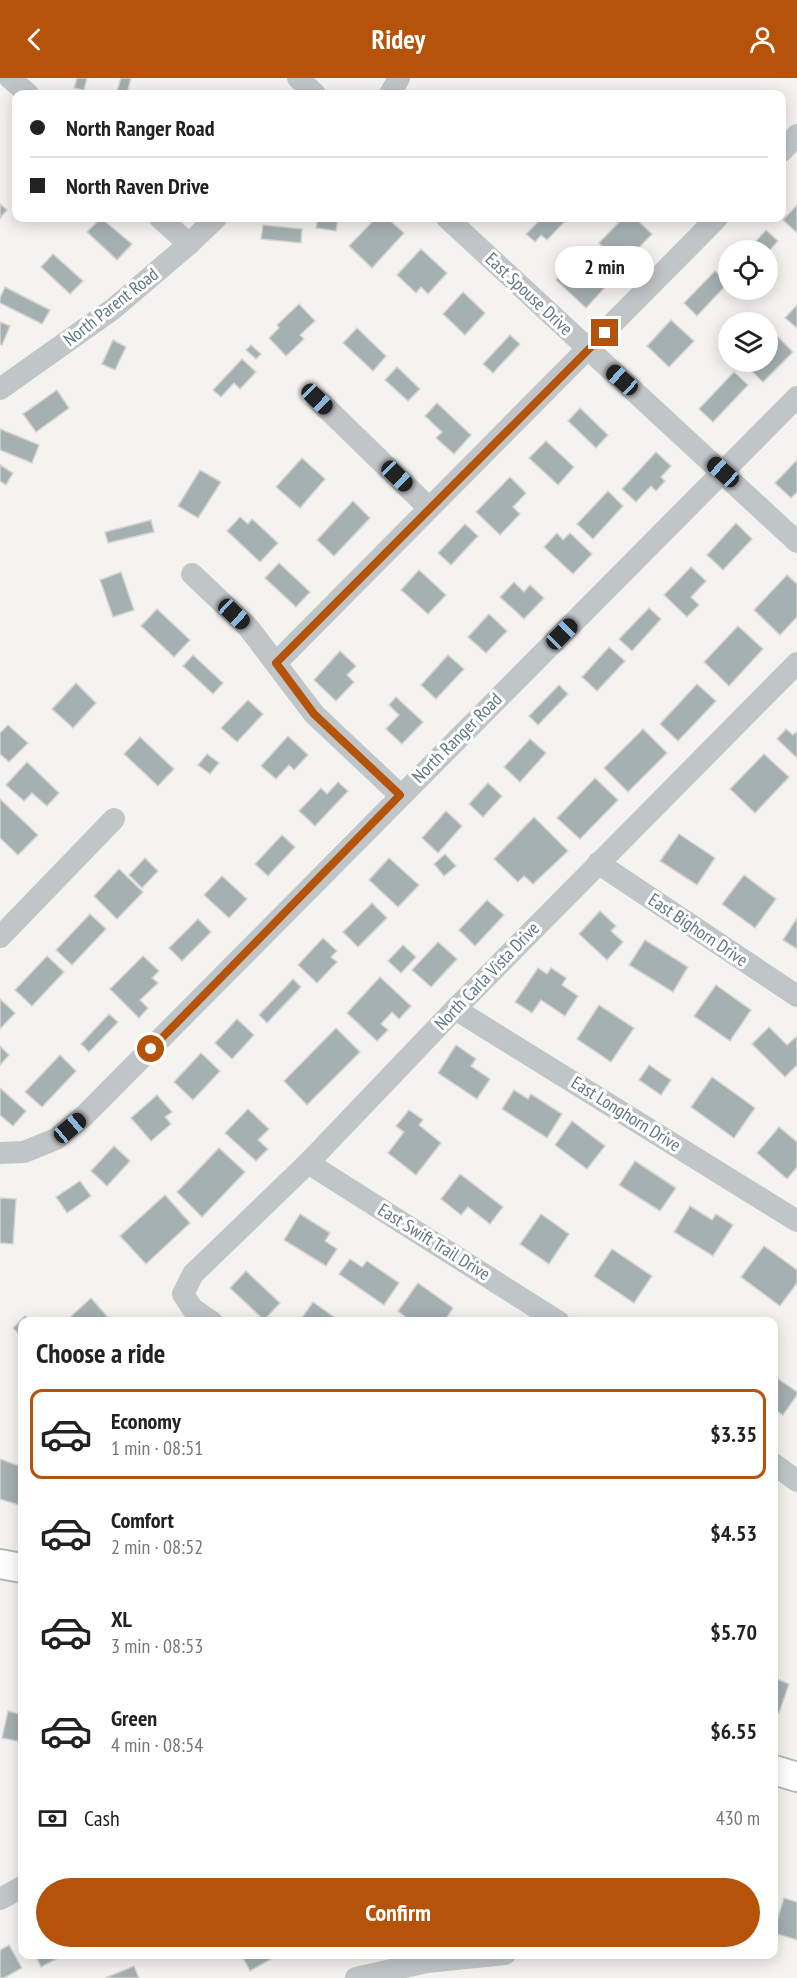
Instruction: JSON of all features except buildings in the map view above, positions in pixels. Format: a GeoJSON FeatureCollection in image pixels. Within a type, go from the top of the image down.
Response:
{"type":"FeatureCollection","features":[{"type":"Feature","properties":{"kind":"main road"},"geometry":{"type":"LineString","coordinates":[[0,1564],[18,1567]]}},
{"type":"Feature","properties":{"kind":"main road"},"geometry":{"type":"LineString","coordinates":[[778,1771],[797,1777]]}},
{"type":"Feature","properties":{"kind":"street"},"geometry":{"type":"LineString","coordinates":[[10,78],[23,90]]}},
{"type":"Feature","properties":{"kind":"street"},"geometry":{"type":"LineString","coordinates":[[298,78],[311,90]]}},
{"type":"Feature","properties":{"kind":"street"},"geometry":{"type":"LineString","coordinates":[[786,147],[797,135]]}},
{"type":"Feature","properties":{"kind":"street"},"geometry":{"type":"LineString","coordinates":[[164,222],[189,244]]}},
{"type":"Feature","properties":{"kind":"street","name":"North Parent Road"},"geometry":{"type":"LineString","coordinates":[[0,389],[113,309],[212,222]]}},
{"type":"Feature","properties":{"kind":"street","name":"East Spouse Drive"},"geometry":{"type":"LineString","coordinates":[[451,222],[797,542]]}},
{"type":"Feature","properties":{"kind":"street"},"geometry":{"type":"LineString","coordinates":[[276,663],[589,350],[713,222]]}},
{"type":"Feature","properties":{"kind":"street","name":"North Ranger Road"},"geometry":{"type":"LineString","coordinates":[[0,1153],[24,1152],[56,1139],[84,1116],[797,397]]}},
{"type":"Feature","properties":{"kind":"street"},"geometry":{"type":"LineString","coordinates":[[317,399],[429,508]]}},
{"type":"Feature","properties":{"kind":"street"},"geometry":{"type":"LineString","coordinates":[[192,574],[248,627],[314,714],[400,795]]}},
{"type":"Feature","properties":{"kind":"street","name":"North Carla Vista Drive"},"geometry":{"type":"LineString","coordinates":[[205,1317],[192,1308],[183,1294],[193,1274],[308,1163],[455,1009],[797,663]]}},
{"type":"Feature","properties":{"kind":"street"},"geometry":{"type":"LineString","coordinates":[[0,937],[114,819]]}},
{"type":"Feature","properties":{"kind":"street","name":"East Bighorn Drive"},"geometry":{"type":"LineString","coordinates":[[598,863],[797,996]]}},
{"type":"Feature","properties":{"kind":"street","name":"East Longhorn Drive"},"geometry":{"type":"LineString","coordinates":[[455,1009],[797,1221]]}},
{"type":"Feature","properties":{"kind":"street","name":"East Swift Trail Drive"},"geometry":{"type":"LineString","coordinates":[[308,1163],[551,1317]]}},
{"type":"Feature","properties":{"kind":"street"},"geometry":{"type":"LineString","coordinates":[[778,1467],[797,1481]]}},
{"type":"Feature","properties":{"kind":"street"},"geometry":{"type":"LineString","coordinates":[[0,1899],[18,1889]]}},
{"type":"Feature","properties":{"kind":"street"},"geometry":{"type":"LineString","coordinates":[[356,1978],[427,1962],[456,1959]]}},
{"type":"Feature","properties":{"kind":"route"},"geometry":{"type":"LineString","coordinates":[[151,1049],[400,795],[314,714],[276,663],[605,333]]}}]}
